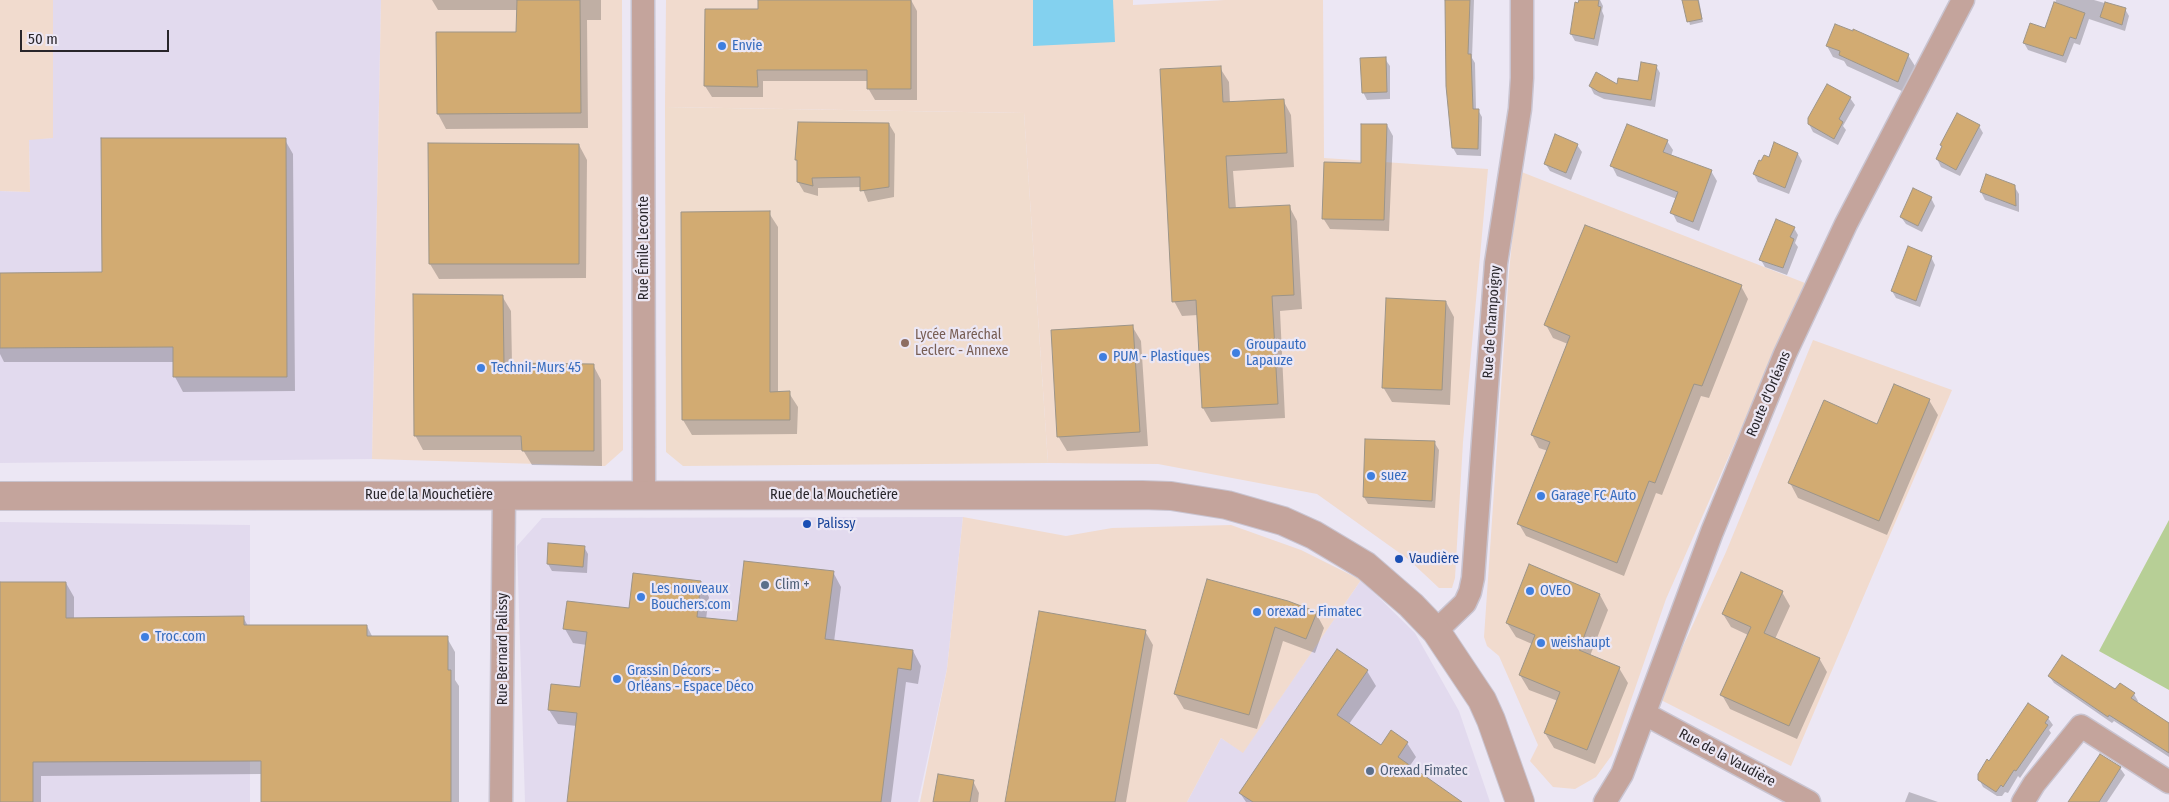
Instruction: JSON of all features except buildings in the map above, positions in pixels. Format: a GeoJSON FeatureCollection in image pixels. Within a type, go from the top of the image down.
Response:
{"type":"FeatureCollection","features":[{"type":"Feature","properties":{"kind":"street","name":"Rue Émile Leconte"},"geometry":{"type":"LineString","coordinates":[[643,0],[644,495]]}},
{"type":"Feature","properties":{"kind":"street","name":"Rue de Champoigny"},"geometry":{"type":"LineString","coordinates":[[1436,631],[1465,603],[1473,578],[1496,263],[1522,86],[1522,0]]}},
{"type":"Feature","properties":{"kind":"street","name":"Route d'Orléans"},"geometry":{"type":"LineString","coordinates":[[1606,802],[1622,774],[1712,532],[1786,354],[1846,224],[1963,0]]}},
{"type":"Feature","properties":{"kind":"street","name":"Rue Bernard Palissy"},"geometry":{"type":"LineString","coordinates":[[502,802],[504,495]]}},
{"type":"Feature","properties":{"kind":"street","name":"Rue de la Mouchetière"},"geometry":{"type":"LineString","coordinates":[[0,496],[1142,495],[1171,496],[1228,505],[1283,521],[1314,535],[1344,552],[1385,581],[1436,631],[1482,700],[1520,802]]}},
{"type":"Feature","properties":{"kind":"street","name":"Rue de la Vaudière"},"geometry":{"type":"LineString","coordinates":[[1644,714],[1809,802]]}},
{"type":"Feature","properties":{"kind":"street"},"geometry":{"type":"LineString","coordinates":[[2023,802],[2034,784],[2081,726],[2169,782]]}},
{"type":"Feature","properties":{"kind":"shaded area"},"geometry":{"type":"Polygon","coordinates":[[[0,0],[53,0],[53,138],[29,140],[30,192],[0,191],[0,0]]]}},
{"type":"Feature","properties":{"kind":"shaded area"},"geometry":{"type":"Polygon","coordinates":[[[53,0],[381,0],[372,459],[0,463],[0,191],[30,192],[29,139],[53,138],[53,0]]]}},
{"type":"Feature","properties":{"kind":"shaded area"},"geometry":{"type":"Polygon","coordinates":[[[381,0],[622,0],[623,450],[605,466],[372,459],[381,0]]]}},
{"type":"Feature","properties":{"kind":"shaded area"},"geometry":{"type":"Polygon","coordinates":[[[666,0],[1133,0],[1133,5],[1225,0],[1323,0],[1324,158],[1488,169],[1463,442],[1455,578],[1452,588],[1439,588],[1408,559],[1317,494],[1158,464],[1048,463],[1024,113],[665,107],[666,0]]]}},
{"type":"Feature","properties":{"kind":"shaded area"},"geometry":{"type":"Polygon","coordinates":[[[665,107],[1024,113],[1048,463],[683,466],[666,452],[665,107]]]}},
{"type":"Feature","properties":{"kind":"shaded area"},"geometry":{"type":"Polygon","coordinates":[[[1519,171],[1805,283],[1666,599],[1612,755],[1596,777],[1575,789],[1553,787],[1530,761],[1538,745],[1499,656],[1487,646],[1484,637],[1509,272],[1519,171]]]}},
{"type":"Feature","properties":{"kind":"shaded area"},"geometry":{"type":"Polygon","coordinates":[[[1813,340],[1952,390],[1791,766],[1659,699],[1726,552],[1813,340]]]}},
{"type":"Feature","properties":{"kind":"shaded area"},"geometry":{"type":"Polygon","coordinates":[[[963,517],[947,669],[918,802],[525,802],[517,546],[542,518],[963,517]]]}},
{"type":"Feature","properties":{"kind":"shaded area"},"geometry":{"type":"Polygon","coordinates":[[[963,517],[1066,536],[1112,528],[1231,525],[1301,550],[1361,580],[1243,753],[1221,738],[1187,802],[920,802],[947,669],[963,517]]]}},
{"type":"Feature","properties":{"kind":"shaded area"},"geometry":{"type":"Polygon","coordinates":[[[0,522],[250,525],[250,802],[0,802],[0,522]]]}},
{"type":"Feature","properties":{"kind":"shaded area"},"geometry":{"type":"Polygon","coordinates":[[[1361,580],[1415,633],[1459,711],[1490,802],[1187,802],[1221,738],[1243,752],[1361,580]]]}},
{"type":"Feature","properties":{"kind":"green space"},"geometry":{"type":"Polygon","coordinates":[[[2169,520],[2169,690],[2099,651],[2169,520]]]}},
{"type":"Feature","properties":{"kind":"water"},"geometry":{"type":"Polygon","coordinates":[[[1033,0],[1113,0],[1115,42],[1033,46],[1033,0]]]}},
{"type":"Feature","properties":{"kind":"place","name":"Envie"},"geometry":{"type":"Point","coordinates":[722,46]}},
{"type":"Feature","properties":{"kind":"place","name":"Lycée Maréchal Leclerc - Annexe"},"geometry":{"type":"Point","coordinates":[905,343]}},
{"type":"Feature","properties":{"kind":"place","name":"Groupauto Lapauze"},"geometry":{"type":"Point","coordinates":[1236,353]}},
{"type":"Feature","properties":{"kind":"place","name":"PUM - Plastiques"},"geometry":{"type":"Point","coordinates":[1103,357]}},
{"type":"Feature","properties":{"kind":"place","name":"TechniI-Murs 45"},"geometry":{"type":"Point","coordinates":[481,368]}},
{"type":"Feature","properties":{"kind":"place","name":"suez"},"geometry":{"type":"Point","coordinates":[1371,476]}},
{"type":"Feature","properties":{"kind":"place","name":"Garage FC Auto"},"geometry":{"type":"Point","coordinates":[1541,496]}},
{"type":"Feature","properties":{"kind":"place","name":"Palissy"},"geometry":{"type":"Point","coordinates":[807,524]}},
{"type":"Feature","properties":{"kind":"place","name":"Vaudière"},"geometry":{"type":"Point","coordinates":[1399,559]}},
{"type":"Feature","properties":{"kind":"place","name":"Clim +"},"geometry":{"type":"Point","coordinates":[765,585]}},
{"type":"Feature","properties":{"kind":"place","name":"OVEO"},"geometry":{"type":"Point","coordinates":[1530,591]}},
{"type":"Feature","properties":{"kind":"place","name":"Les nouveaux Bouchers.com"},"geometry":{"type":"Point","coordinates":[641,597]}},
{"type":"Feature","properties":{"kind":"place","name":"orexad - Fimatec"},"geometry":{"type":"Point","coordinates":[1257,612]}},
{"type":"Feature","properties":{"kind":"place","name":"Troc.com"},"geometry":{"type":"Point","coordinates":[145,637]}},
{"type":"Feature","properties":{"kind":"place","name":"weishaupt"},"geometry":{"type":"Point","coordinates":[1541,643]}},
{"type":"Feature","properties":{"kind":"place","name":"Grassin Décors - Orléans - Espace Déco"},"geometry":{"type":"Point","coordinates":[617,679]}},
{"type":"Feature","properties":{"kind":"place","name":"Orexad Fimatec"},"geometry":{"type":"Point","coordinates":[1370,771]}}]}
